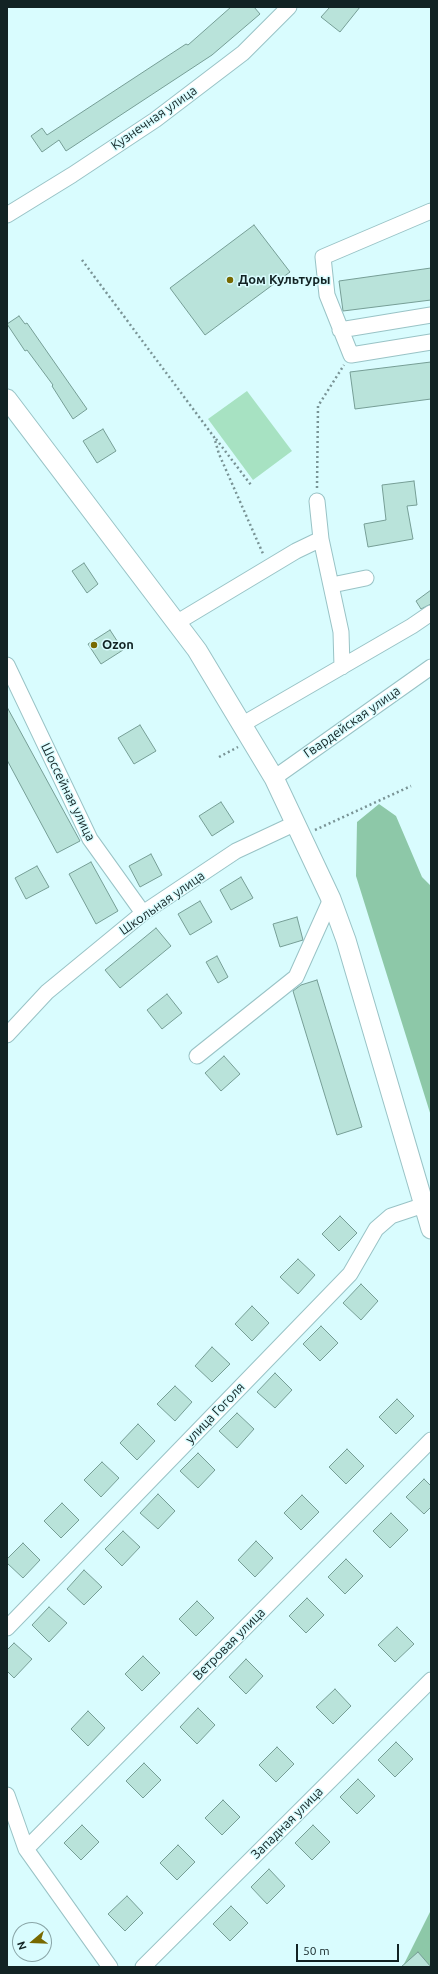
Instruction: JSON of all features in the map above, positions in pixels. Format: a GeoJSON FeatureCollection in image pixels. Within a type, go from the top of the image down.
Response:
{"type":"FeatureCollection","features":[{"type":"Feature","properties":{"kind":"main road"},"geometry":{"type":"LineString","coordinates":[[7,399],[197,650],[243,724],[274,778],[331,899],[346,940],[427,1203],[431,1229]]}},
{"type":"Feature","properties":{"kind":"street","name":"Кузнечная улица"},"geometry":{"type":"LineString","coordinates":[[7,215],[72,175],[154,120],[243,53],[289,7]]}},
{"type":"Feature","properties":{"kind":"street"},"geometry":{"type":"LineString","coordinates":[[431,211],[323,257],[327,295],[350,354],[431,342]]}},
{"type":"Feature","properties":{"kind":"street"},"geometry":{"type":"LineString","coordinates":[[340,330],[431,314]]}},
{"type":"Feature","properties":{"kind":"street"},"geometry":{"type":"LineString","coordinates":[[317,501],[322,539],[341,632],[342,667]]}},
{"type":"Feature","properties":{"kind":"street"},"geometry":{"type":"LineString","coordinates":[[176,623],[296,551],[322,539]]}},
{"type":"Feature","properties":{"kind":"street"},"geometry":{"type":"LineString","coordinates":[[332,585],[366,578]]}},
{"type":"Feature","properties":{"kind":"street"},"geometry":{"type":"LineString","coordinates":[[243,724],[412,626],[431,613]]}},
{"type":"Feature","properties":{"kind":"street","name":"Шоссейная улица"},"geometry":{"type":"LineString","coordinates":[[7,665],[90,839],[143,913]]}},
{"type":"Feature","properties":{"kind":"street","name":"Гвардейская улица"},"geometry":{"type":"LineString","coordinates":[[274,778],[431,667]]}},
{"type":"Feature","properties":{"kind":"street","name":"Школьная улица"},"geometry":{"type":"LineString","coordinates":[[7,1036],[47,992],[143,913],[236,851],[299,830]]}},
{"type":"Feature","properties":{"kind":"street"},"geometry":{"type":"LineString","coordinates":[[197,1056],[296,977],[331,899]]}},
{"type":"Feature","properties":{"kind":"street","name":"улица Гоголя"},"geometry":{"type":"LineString","coordinates":[[7,1628],[350,1274],[376,1229],[391,1216],[427,1203]]}},
{"type":"Feature","properties":{"kind":"street","name":"Ветровая улица"},"geometry":{"type":"LineString","coordinates":[[26,1849],[431,1440]]}},
{"type":"Feature","properties":{"kind":"street","name":"Западная улица"},"geometry":{"type":"LineString","coordinates":[[143,1967],[431,1680]]}},
{"type":"Feature","properties":{"kind":"street"},"geometry":{"type":"LineString","coordinates":[[7,1795],[26,1849],[110,1967]]}},
{"type":"Feature","properties":{"kind":"path"},"geometry":{"type":"LineString","coordinates":[[82,260],[214,437],[252,485]]}},
{"type":"Feature","properties":{"kind":"path"},"geometry":{"type":"LineString","coordinates":[[317,501],[318,406],[350,354]]}},
{"type":"Feature","properties":{"kind":"path"},"geometry":{"type":"LineString","coordinates":[[214,437],[218,454],[269,567]]}},
{"type":"Feature","properties":{"kind":"path"},"geometry":{"type":"LineString","coordinates":[[219,757],[252,741]]}},
{"type":"Feature","properties":{"kind":"path"},"geometry":{"type":"LineString","coordinates":[[299,830],[411,786]]}},
{"type":"Feature","properties":{"kind":"green space"},"geometry":{"type":"Polygon","coordinates":[[[247,391],[292,451],[253,480],[208,419],[247,391]]]}},
{"type":"Feature","properties":{"kind":"green space"},"geometry":{"type":"Polygon","coordinates":[[[379,804],[396,816],[422,877],[431,886],[431,1116],[356,876],[357,822],[379,804]]]}},
{"type":"Feature","properties":{"kind":"green space"},"geometry":{"type":"Polygon","coordinates":[[[431,1910],[431,1967],[404,1967],[404,1964],[431,1910]]]}},
{"type":"Feature","properties":{"kind":"building"},"geometry":{"type":"Polygon","coordinates":[[[231,7],[254,7],[260,14],[212,55],[66,151],[59,140],[42,152],[31,136],[42,128],[47,135],[186,44],[188,45],[231,7]]]}},
{"type":"Feature","properties":{"kind":"building"},"geometry":{"type":"Polygon","coordinates":[[[330,7],[360,7],[340,32],[321,17],[330,7]]]}},
{"type":"Feature","properties":{"kind":"building","name":"Дом Культуры"},"geometry":{"type":"Polygon","coordinates":[[[254,225],[290,272],[205,335],[170,288],[254,225]]]}},
{"type":"Feature","properties":{"kind":"building"},"geometry":{"type":"Polygon","coordinates":[[[431,268],[431,300],[343,311],[339,281],[431,268]]]}},
{"type":"Feature","properties":{"kind":"building"},"geometry":{"type":"Polygon","coordinates":[[[19,316],[25,324],[27,323],[87,409],[73,419],[52,386],[53,385],[27,350],[25,351],[7,324],[19,316]]]}},
{"type":"Feature","properties":{"kind":"building"},"geometry":{"type":"Polygon","coordinates":[[[431,362],[431,399],[355,409],[350,372],[431,362]]]}},
{"type":"Feature","properties":{"kind":"building"},"geometry":{"type":"Polygon","coordinates":[[[103,429],[116,451],[97,463],[83,441],[103,429]]]}},
{"type":"Feature","properties":{"kind":"building"},"geometry":{"type":"Polygon","coordinates":[[[414,481],[417,505],[407,506],[413,539],[368,547],[364,524],[386,520],[382,485],[414,481]]]}},
{"type":"Feature","properties":{"kind":"building"},"geometry":{"type":"Polygon","coordinates":[[[84,563],[98,584],[87,593],[72,571],[84,563]]]}},
{"type":"Feature","properties":{"kind":"building"},"geometry":{"type":"Polygon","coordinates":[[[431,590],[431,604],[421,609],[416,601],[431,590]]]}},
{"type":"Feature","properties":{"kind":"building"},"geometry":{"type":"Polygon","coordinates":[[[110,630],[123,650],[101,664],[88,644],[110,630]]]}},
{"type":"Feature","properties":{"kind":"building"},"geometry":{"type":"Polygon","coordinates":[[[7,707],[80,841],[57,853],[7,760],[7,707]]]}},
{"type":"Feature","properties":{"kind":"building"},"geometry":{"type":"Polygon","coordinates":[[[140,725],[156,751],[134,764],[118,738],[140,725]]]}},
{"type":"Feature","properties":{"kind":"building"},"geometry":{"type":"Polygon","coordinates":[[[221,802],[234,822],[212,836],[199,816],[221,802]]]}},
{"type":"Feature","properties":{"kind":"building"},"geometry":{"type":"Polygon","coordinates":[[[151,854],[162,875],[140,887],[129,866],[151,854]]]}},
{"type":"Feature","properties":{"kind":"building"},"geometry":{"type":"Polygon","coordinates":[[[91,862],[118,911],[96,924],[69,874],[91,862]]]}},
{"type":"Feature","properties":{"kind":"building"},"geometry":{"type":"Polygon","coordinates":[[[37,866],[49,887],[26,899],[15,878],[37,866]]]}},
{"type":"Feature","properties":{"kind":"building"},"geometry":{"type":"Polygon","coordinates":[[[241,877],[253,898],[231,910],[220,890],[241,877]]]}},
{"type":"Feature","properties":{"kind":"building"},"geometry":{"type":"Polygon","coordinates":[[[200,901],[212,922],[190,935],[178,914],[200,901]]]}},
{"type":"Feature","properties":{"kind":"building"},"geometry":{"type":"Polygon","coordinates":[[[297,917],[303,940],[280,947],[273,924],[297,917]]]}},
{"type":"Feature","properties":{"kind":"building"},"geometry":{"type":"Polygon","coordinates":[[[156,928],[171,946],[120,988],[105,970],[156,928]]]}},
{"type":"Feature","properties":{"kind":"building"},"geometry":{"type":"Polygon","coordinates":[[[217,956],[228,977],[218,983],[206,962],[217,956]]]}},
{"type":"Feature","properties":{"kind":"building"},"geometry":{"type":"Polygon","coordinates":[[[317,980],[362,1127],[337,1135],[293,991],[301,985],[317,980]]]}},
{"type":"Feature","properties":{"kind":"building"},"geometry":{"type":"Polygon","coordinates":[[[167,994],[182,1013],[162,1029],[147,1010],[167,994]]]}},
{"type":"Feature","properties":{"kind":"building"},"geometry":{"type":"Polygon","coordinates":[[[224,1056],[240,1074],[221,1091],[205,1073],[224,1056]]]}},
{"type":"Feature","properties":{"kind":"building"},"geometry":{"type":"Polygon","coordinates":[[[340,1216],[357,1233],[339,1251],[322,1234],[340,1216]]]}},
{"type":"Feature","properties":{"kind":"building"},"geometry":{"type":"Polygon","coordinates":[[[298,1259],[315,1275],[298,1294],[280,1277],[298,1259]]]}},
{"type":"Feature","properties":{"kind":"building"},"geometry":{"type":"Polygon","coordinates":[[[361,1284],[378,1301],[361,1320],[343,1303],[361,1284]]]}},
{"type":"Feature","properties":{"kind":"building"},"geometry":{"type":"Polygon","coordinates":[[[252,1306],[269,1323],[252,1341],[235,1324],[252,1306]]]}},
{"type":"Feature","properties":{"kind":"building"},"geometry":{"type":"Polygon","coordinates":[[[321,1326],[338,1343],[320,1361],[303,1344],[321,1326]]]}},
{"type":"Feature","properties":{"kind":"building"},"geometry":{"type":"Polygon","coordinates":[[[212,1347],[230,1364],[212,1382],[195,1366],[212,1347]]]}},
{"type":"Feature","properties":{"kind":"building"},"geometry":{"type":"Polygon","coordinates":[[[275,1373],[292,1390],[275,1408],[257,1392],[275,1373]]]}},
{"type":"Feature","properties":{"kind":"building"},"geometry":{"type":"Polygon","coordinates":[[[175,1386],[192,1402],[175,1421],[157,1404],[175,1386]]]}},
{"type":"Feature","properties":{"kind":"building"},"geometry":{"type":"Polygon","coordinates":[[[397,1399],[414,1416],[396,1434],[379,1417],[397,1399]]]}},
{"type":"Feature","properties":{"kind":"building"},"geometry":{"type":"Polygon","coordinates":[[[237,1413],[254,1429],[237,1448],[219,1431],[237,1413]]]}},
{"type":"Feature","properties":{"kind":"building"},"geometry":{"type":"Polygon","coordinates":[[[138,1424],[155,1441],[137,1460],[120,1443],[138,1424]]]}},
{"type":"Feature","properties":{"kind":"building"},"geometry":{"type":"Polygon","coordinates":[[[347,1449],[364,1466],[346,1484],[329,1467],[347,1449]]]}},
{"type":"Feature","properties":{"kind":"building"},"geometry":{"type":"Polygon","coordinates":[[[198,1453],[215,1470],[198,1488],[180,1471],[198,1453]]]}},
{"type":"Feature","properties":{"kind":"building"},"geometry":{"type":"Polygon","coordinates":[[[102,1462],[119,1478],[101,1497],[84,1480],[102,1462]]]}},
{"type":"Feature","properties":{"kind":"building"},"geometry":{"type":"Polygon","coordinates":[[[424,1479],[431,1486],[431,1507],[424,1514],[406,1497],[424,1479]]]}},
{"type":"Feature","properties":{"kind":"building"},"geometry":{"type":"Polygon","coordinates":[[[158,1494],[175,1511],[158,1529],[140,1513],[158,1494]]]}},
{"type":"Feature","properties":{"kind":"building"},"geometry":{"type":"Polygon","coordinates":[[[302,1495],[319,1512],[301,1530],[284,1513],[302,1495]]]}},
{"type":"Feature","properties":{"kind":"building"},"geometry":{"type":"Polygon","coordinates":[[[62,1503],[79,1520],[61,1538],[44,1521],[62,1503]]]}},
{"type":"Feature","properties":{"kind":"building"},"geometry":{"type":"Polygon","coordinates":[[[391,1513],[408,1530],[390,1548],[373,1531],[391,1513]]]}},
{"type":"Feature","properties":{"kind":"building"},"geometry":{"type":"Polygon","coordinates":[[[123,1531],[140,1547],[122,1566],[105,1549],[123,1531]]]}},
{"type":"Feature","properties":{"kind":"building"},"geometry":{"type":"Polygon","coordinates":[[[256,1541],[273,1558],[255,1577],[238,1560],[256,1541]]]}},
{"type":"Feature","properties":{"kind":"building"},"geometry":{"type":"Polygon","coordinates":[[[23,1543],[40,1560],[23,1578],[7,1563],[7,1559],[23,1543]]]}},
{"type":"Feature","properties":{"kind":"building"},"geometry":{"type":"Polygon","coordinates":[[[346,1559],[363,1576],[345,1594],[328,1577],[346,1559]]]}},
{"type":"Feature","properties":{"kind":"building"},"geometry":{"type":"Polygon","coordinates":[[[84,1570],[102,1587],[84,1605],[67,1589],[84,1570]]]}},
{"type":"Feature","properties":{"kind":"building"},"geometry":{"type":"Polygon","coordinates":[[[307,1598],[324,1615],[306,1633],[289,1616],[307,1598]]]}},
{"type":"Feature","properties":{"kind":"building"},"geometry":{"type":"Polygon","coordinates":[[[197,1601],[214,1618],[196,1636],[179,1619],[197,1601]]]}},
{"type":"Feature","properties":{"kind":"building"},"geometry":{"type":"Polygon","coordinates":[[[49,1607],[67,1623],[49,1642],[32,1625],[49,1607]]]}},
{"type":"Feature","properties":{"kind":"building"},"geometry":{"type":"Polygon","coordinates":[[[397,1627],[414,1644],[395,1662],[378,1645],[397,1627]]]}},
{"type":"Feature","properties":{"kind":"building"},"geometry":{"type":"Polygon","coordinates":[[[14,1643],[32,1659],[14,1678],[7,1671],[7,1650],[14,1643]]]}},
{"type":"Feature","properties":{"kind":"building"},"geometry":{"type":"Polygon","coordinates":[[[143,1656],[160,1673],[142,1691],[125,1674],[143,1656]]]}},
{"type":"Feature","properties":{"kind":"building"},"geometry":{"type":"Polygon","coordinates":[[[246,1659],[263,1676],[246,1694],[229,1677],[246,1659]]]}},
{"type":"Feature","properties":{"kind":"building"},"geometry":{"type":"Polygon","coordinates":[[[335,1689],[351,1706],[333,1724],[316,1707],[335,1689]]]}},
{"type":"Feature","properties":{"kind":"building"},"geometry":{"type":"Polygon","coordinates":[[[198,1708],[215,1725],[197,1744],[180,1727],[198,1708]]]}},
{"type":"Feature","properties":{"kind":"building"},"geometry":{"type":"Polygon","coordinates":[[[88,1711],[105,1728],[88,1746],[71,1729],[88,1711]]]}},
{"type":"Feature","properties":{"kind":"building"},"geometry":{"type":"Polygon","coordinates":[[[396,1742],[413,1759],[395,1777],[378,1760],[396,1742]]]}},
{"type":"Feature","properties":{"kind":"building"},"geometry":{"type":"Polygon","coordinates":[[[277,1747],[294,1764],[276,1782],[259,1765],[277,1747]]]}},
{"type":"Feature","properties":{"kind":"building"},"geometry":{"type":"Polygon","coordinates":[[[144,1763],[161,1780],[143,1798],[126,1781],[144,1763]]]}},
{"type":"Feature","properties":{"kind":"building"},"geometry":{"type":"Polygon","coordinates":[[[358,1779],[375,1796],[357,1814],[340,1797],[358,1779]]]}},
{"type":"Feature","properties":{"kind":"building"},"geometry":{"type":"Polygon","coordinates":[[[223,1800],[240,1817],[222,1835],[205,1818],[223,1800]]]}},
{"type":"Feature","properties":{"kind":"building"},"geometry":{"type":"Polygon","coordinates":[[[82,1825],[99,1842],[81,1860],[64,1843],[82,1825]]]}},
{"type":"Feature","properties":{"kind":"building"},"geometry":{"type":"Polygon","coordinates":[[[313,1825],[330,1842],[312,1860],[295,1843],[313,1825]]]}},
{"type":"Feature","properties":{"kind":"building"},"geometry":{"type":"Polygon","coordinates":[[[178,1845],[195,1862],[177,1880],[160,1863],[178,1845]]]}},
{"type":"Feature","properties":{"kind":"building"},"geometry":{"type":"Polygon","coordinates":[[[269,1869],[285,1886],[267,1904],[251,1887],[269,1869]]]}},
{"type":"Feature","properties":{"kind":"building"},"geometry":{"type":"Polygon","coordinates":[[[127,1896],[143,1913],[125,1931],[108,1914],[127,1896]]]}},
{"type":"Feature","properties":{"kind":"building"},"geometry":{"type":"Polygon","coordinates":[[[231,1906],[248,1923],[230,1941],[213,1924],[231,1906]]]}},
{"type":"Feature","properties":{"kind":"building"},"geometry":{"type":"Polygon","coordinates":[[[418,1952],[431,1967],[401,1967],[418,1952]]]}},
{"type":"Feature","properties":{"kind":"place","name":"Дом Культуры"},"geometry":{"type":"Point","coordinates":[230,280]}},
{"type":"Feature","properties":{"kind":"place","name":"Ozon"},"geometry":{"type":"Point","coordinates":[94,645]}}]}
